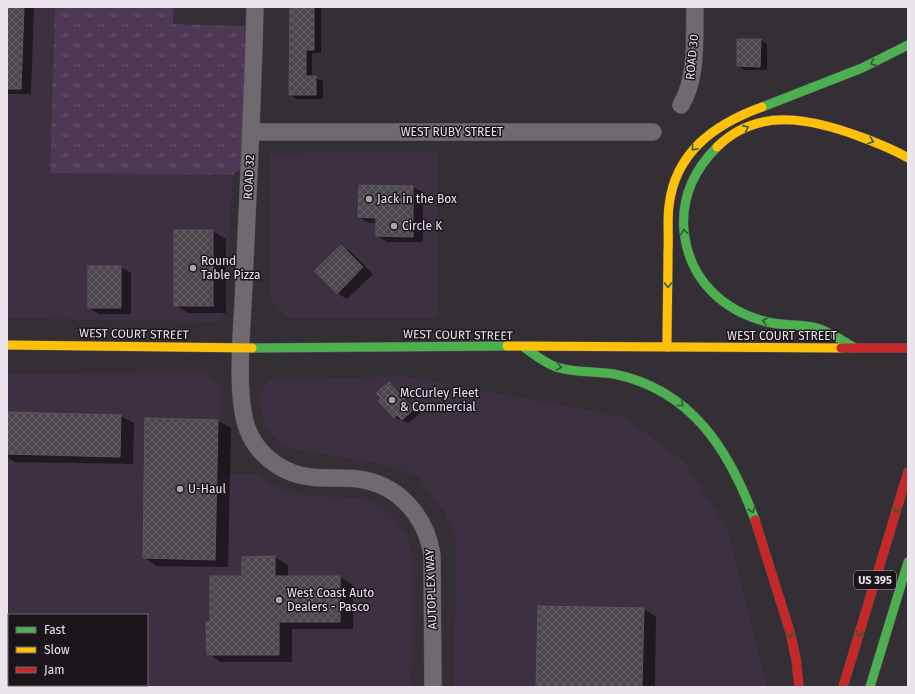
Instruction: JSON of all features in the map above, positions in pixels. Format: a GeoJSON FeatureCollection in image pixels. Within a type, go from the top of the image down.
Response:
{"type":"FeatureCollection","features":[{"type":"Feature","properties":{"kind":"main road"},"geometry":{"type":"LineString","coordinates":[[667,347],[668,206],[678,174],[696,145],[708,133],[727,121],[862,68],[908,45]]}},
{"type":"Feature","properties":{"kind":"main road"},"geometry":{"type":"LineString","coordinates":[[855,348],[821,329],[766,322],[731,308],[717,298],[694,268],[687,249],[683,226],[687,191],[696,172],[706,157],[720,144],[735,133],[769,120],[787,118],[819,122],[887,146],[908,158]]}},
{"type":"Feature","properties":{"kind":"main road","name":"WEST COURT STREET"},"geometry":{"type":"LineString","coordinates":[[7,345],[525,348],[904,348]]}},
{"type":"Feature","properties":{"kind":"main road"},"geometry":{"type":"LineString","coordinates":[[525,348],[555,367],[620,376],[657,389],[675,399],[690,411],[716,439],[738,474],[752,509],[787,623],[797,662],[799,687]]}},
{"type":"Feature","properties":{"kind":"main road","name":"US 395"},"geometry":{"type":"LineString","coordinates":[[843,687],[908,472]]}},
{"type":"Feature","properties":{"kind":"main road","name":"US 395"},"geometry":{"type":"LineString","coordinates":[[870,687],[908,562]]}},
{"type":"Feature","properties":{"kind":"street","name":"ROAD 32"},"geometry":{"type":"LineString","coordinates":[[241,347],[252,132],[255,7]]}},
{"type":"Feature","properties":{"kind":"street","name":"ROAD 30"},"geometry":{"type":"LineString","coordinates":[[681,105],[688,92],[692,79],[695,7]]}},
{"type":"Feature","properties":{"kind":"street","name":"WEST RUBY STREET"},"geometry":{"type":"LineString","coordinates":[[252,132],[653,132]]}},
{"type":"Feature","properties":{"kind":"street","name":"AUTOPLEX WAY"},"geometry":{"type":"LineString","coordinates":[[241,347],[242,399],[246,426],[258,447],[268,459],[296,474],[310,477],[359,479],[385,487],[399,496],[413,509],[423,526],[430,543],[432,555],[433,687]]}},
{"type":"Feature","properties":{"kind":"shaded area"},"geometry":{"type":"Polygon","coordinates":[[[7,7],[55,7],[50,173],[233,175],[224,316],[214,322],[7,318],[7,7]]]}},
{"type":"Feature","properties":{"kind":"shaded area"},"geometry":{"type":"Polygon","coordinates":[[[437,152],[437,318],[288,318],[270,298],[270,153],[437,152]]]}},
{"type":"Feature","properties":{"kind":"shaded area"},"geometry":{"type":"Polygon","coordinates":[[[206,372],[221,387],[220,473],[257,474],[268,482],[287,491],[307,496],[363,498],[386,510],[399,523],[409,540],[413,565],[411,687],[7,687],[7,374],[206,372]]]}},
{"type":"Feature","properties":{"kind":"shaded area"},"geometry":{"type":"Polygon","coordinates":[[[405,376],[624,417],[683,461],[726,526],[767,687],[454,687],[456,538],[444,512],[417,476],[387,465],[282,447],[264,424],[259,395],[269,380],[405,376]]]}},
{"type":"Feature","properties":{"kind":"green space"},"geometry":{"type":"Polygon","coordinates":[[[55,7],[174,7],[173,24],[245,26],[244,167],[233,175],[50,173],[55,7]]]}},
{"type":"Feature","properties":{"kind":"building"},"geometry":{"type":"Polygon","coordinates":[[[7,7],[24,7],[21,89],[7,89],[7,7]]]}},
{"type":"Feature","properties":{"kind":"building"},"geometry":{"type":"Polygon","coordinates":[[[290,7],[314,7],[314,50],[306,50],[306,76],[316,76],[316,95],[289,95],[290,7]]]}},
{"type":"Feature","properties":{"kind":"building"},"geometry":{"type":"Polygon","coordinates":[[[737,39],[761,39],[760,67],[737,66],[737,39]]]}},
{"type":"Feature","properties":{"kind":"building"},"geometry":{"type":"Polygon","coordinates":[[[359,185],[413,186],[413,237],[376,236],[376,218],[358,217],[359,185]]]}},
{"type":"Feature","properties":{"kind":"building","name":"Round Table Pizza"},"geometry":{"type":"Polygon","coordinates":[[[174,230],[213,230],[213,306],[174,306],[174,230]]]}},
{"type":"Feature","properties":{"kind":"building"},"geometry":{"type":"Polygon","coordinates":[[[341,245],[363,267],[337,294],[314,271],[341,245]]]}},
{"type":"Feature","properties":{"kind":"building"},"geometry":{"type":"Polygon","coordinates":[[[88,266],[121,266],[121,308],[88,308],[88,266]]]}},
{"type":"Feature","properties":{"kind":"building","name":"McCurley Fleet & Commercial"},"geometry":{"type":"Polygon","coordinates":[[[389,382],[414,409],[402,420],[397,415],[394,418],[378,401],[381,398],[376,393],[389,382]]]}},
{"type":"Feature","properties":{"kind":"building"},"geometry":{"type":"Polygon","coordinates":[[[7,412],[121,415],[120,457],[7,454],[7,412]]]}},
{"type":"Feature","properties":{"kind":"building","name":"U-Haul"},"geometry":{"type":"Polygon","coordinates":[[[145,418],[218,420],[215,560],[143,558],[145,418]]]}},
{"type":"Feature","properties":{"kind":"building"},"geometry":{"type":"Polygon","coordinates":[[[275,556],[275,576],[340,576],[340,622],[279,622],[279,655],[207,655],[206,622],[210,622],[210,576],[242,576],[242,557],[275,556]]]}},
{"type":"Feature","properties":{"kind":"building"},"geometry":{"type":"Polygon","coordinates":[[[538,606],[644,608],[642,687],[536,687],[538,606]]]}},
{"type":"Feature","properties":{"kind":"traffic: fast"},"geometry":{"type":"LineString","coordinates":[[762,107],[862,68],[908,45]]}},
{"type":"Feature","properties":{"kind":"traffic: fast"},"geometry":{"type":"LineString","coordinates":[[717,147],[696,175],[687,196],[685,207],[684,231],[687,249],[693,265],[702,279],[712,292],[725,303],[739,311],[772,323],[817,328],[832,334],[855,348]]}},
{"type":"Feature","properties":{"kind":"traffic: fast"},"geometry":{"type":"LineString","coordinates":[[252,348],[507,346]]}},
{"type":"Feature","properties":{"kind":"traffic: fast"},"geometry":{"type":"LineString","coordinates":[[525,348],[556,367],[570,370],[614,374],[641,382],[665,394],[686,409],[704,427],[720,447],[745,494],[755,520]]}},
{"type":"Feature","properties":{"kind":"traffic: fast"},"geometry":{"type":"LineString","coordinates":[[870,687],[908,562]]}},
{"type":"Feature","properties":{"kind":"traffic: slow"},"geometry":{"type":"LineString","coordinates":[[667,347],[668,217],[673,187],[679,170],[689,155],[700,143],[714,132],[728,122],[762,107]]}},
{"type":"Feature","properties":{"kind":"traffic: slow"},"geometry":{"type":"LineString","coordinates":[[717,147],[733,134],[750,126],[768,121],[805,121],[824,125],[861,137],[885,146],[908,158]]}},
{"type":"Feature","properties":{"kind":"traffic: slow"},"geometry":{"type":"LineString","coordinates":[[7,345],[252,348]]}},
{"type":"Feature","properties":{"kind":"traffic: slow"},"geometry":{"type":"LineString","coordinates":[[507,346],[841,348]]}},
{"type":"Feature","properties":{"kind":"traffic: jam"},"geometry":{"type":"LineString","coordinates":[[841,348],[908,348]]}},
{"type":"Feature","properties":{"kind":"traffic: jam"},"geometry":{"type":"LineString","coordinates":[[843,687],[908,472]]}},
{"type":"Feature","properties":{"kind":"traffic: jam"},"geometry":{"type":"LineString","coordinates":[[755,520],[790,632],[796,659],[799,687]]}},
{"type":"Feature","properties":{"kind":"place","name":"Jack in the Box"},"geometry":{"type":"Point","coordinates":[369,199]}},
{"type":"Feature","properties":{"kind":"place","name":"Circle K"},"geometry":{"type":"Point","coordinates":[394,226]}},
{"type":"Feature","properties":{"kind":"place","name":"Round Table Pizza"},"geometry":{"type":"Point","coordinates":[193,268]}},
{"type":"Feature","properties":{"kind":"place","name":"McCurley Fleet & Commercial"},"geometry":{"type":"Point","coordinates":[392,400]}},
{"type":"Feature","properties":{"kind":"place","name":"U-Haul"},"geometry":{"type":"Point","coordinates":[180,489]}},
{"type":"Feature","properties":{"kind":"place","name":"West Coast Auto Dealers - Pasco"},"geometry":{"type":"Point","coordinates":[279,600]}}]}
